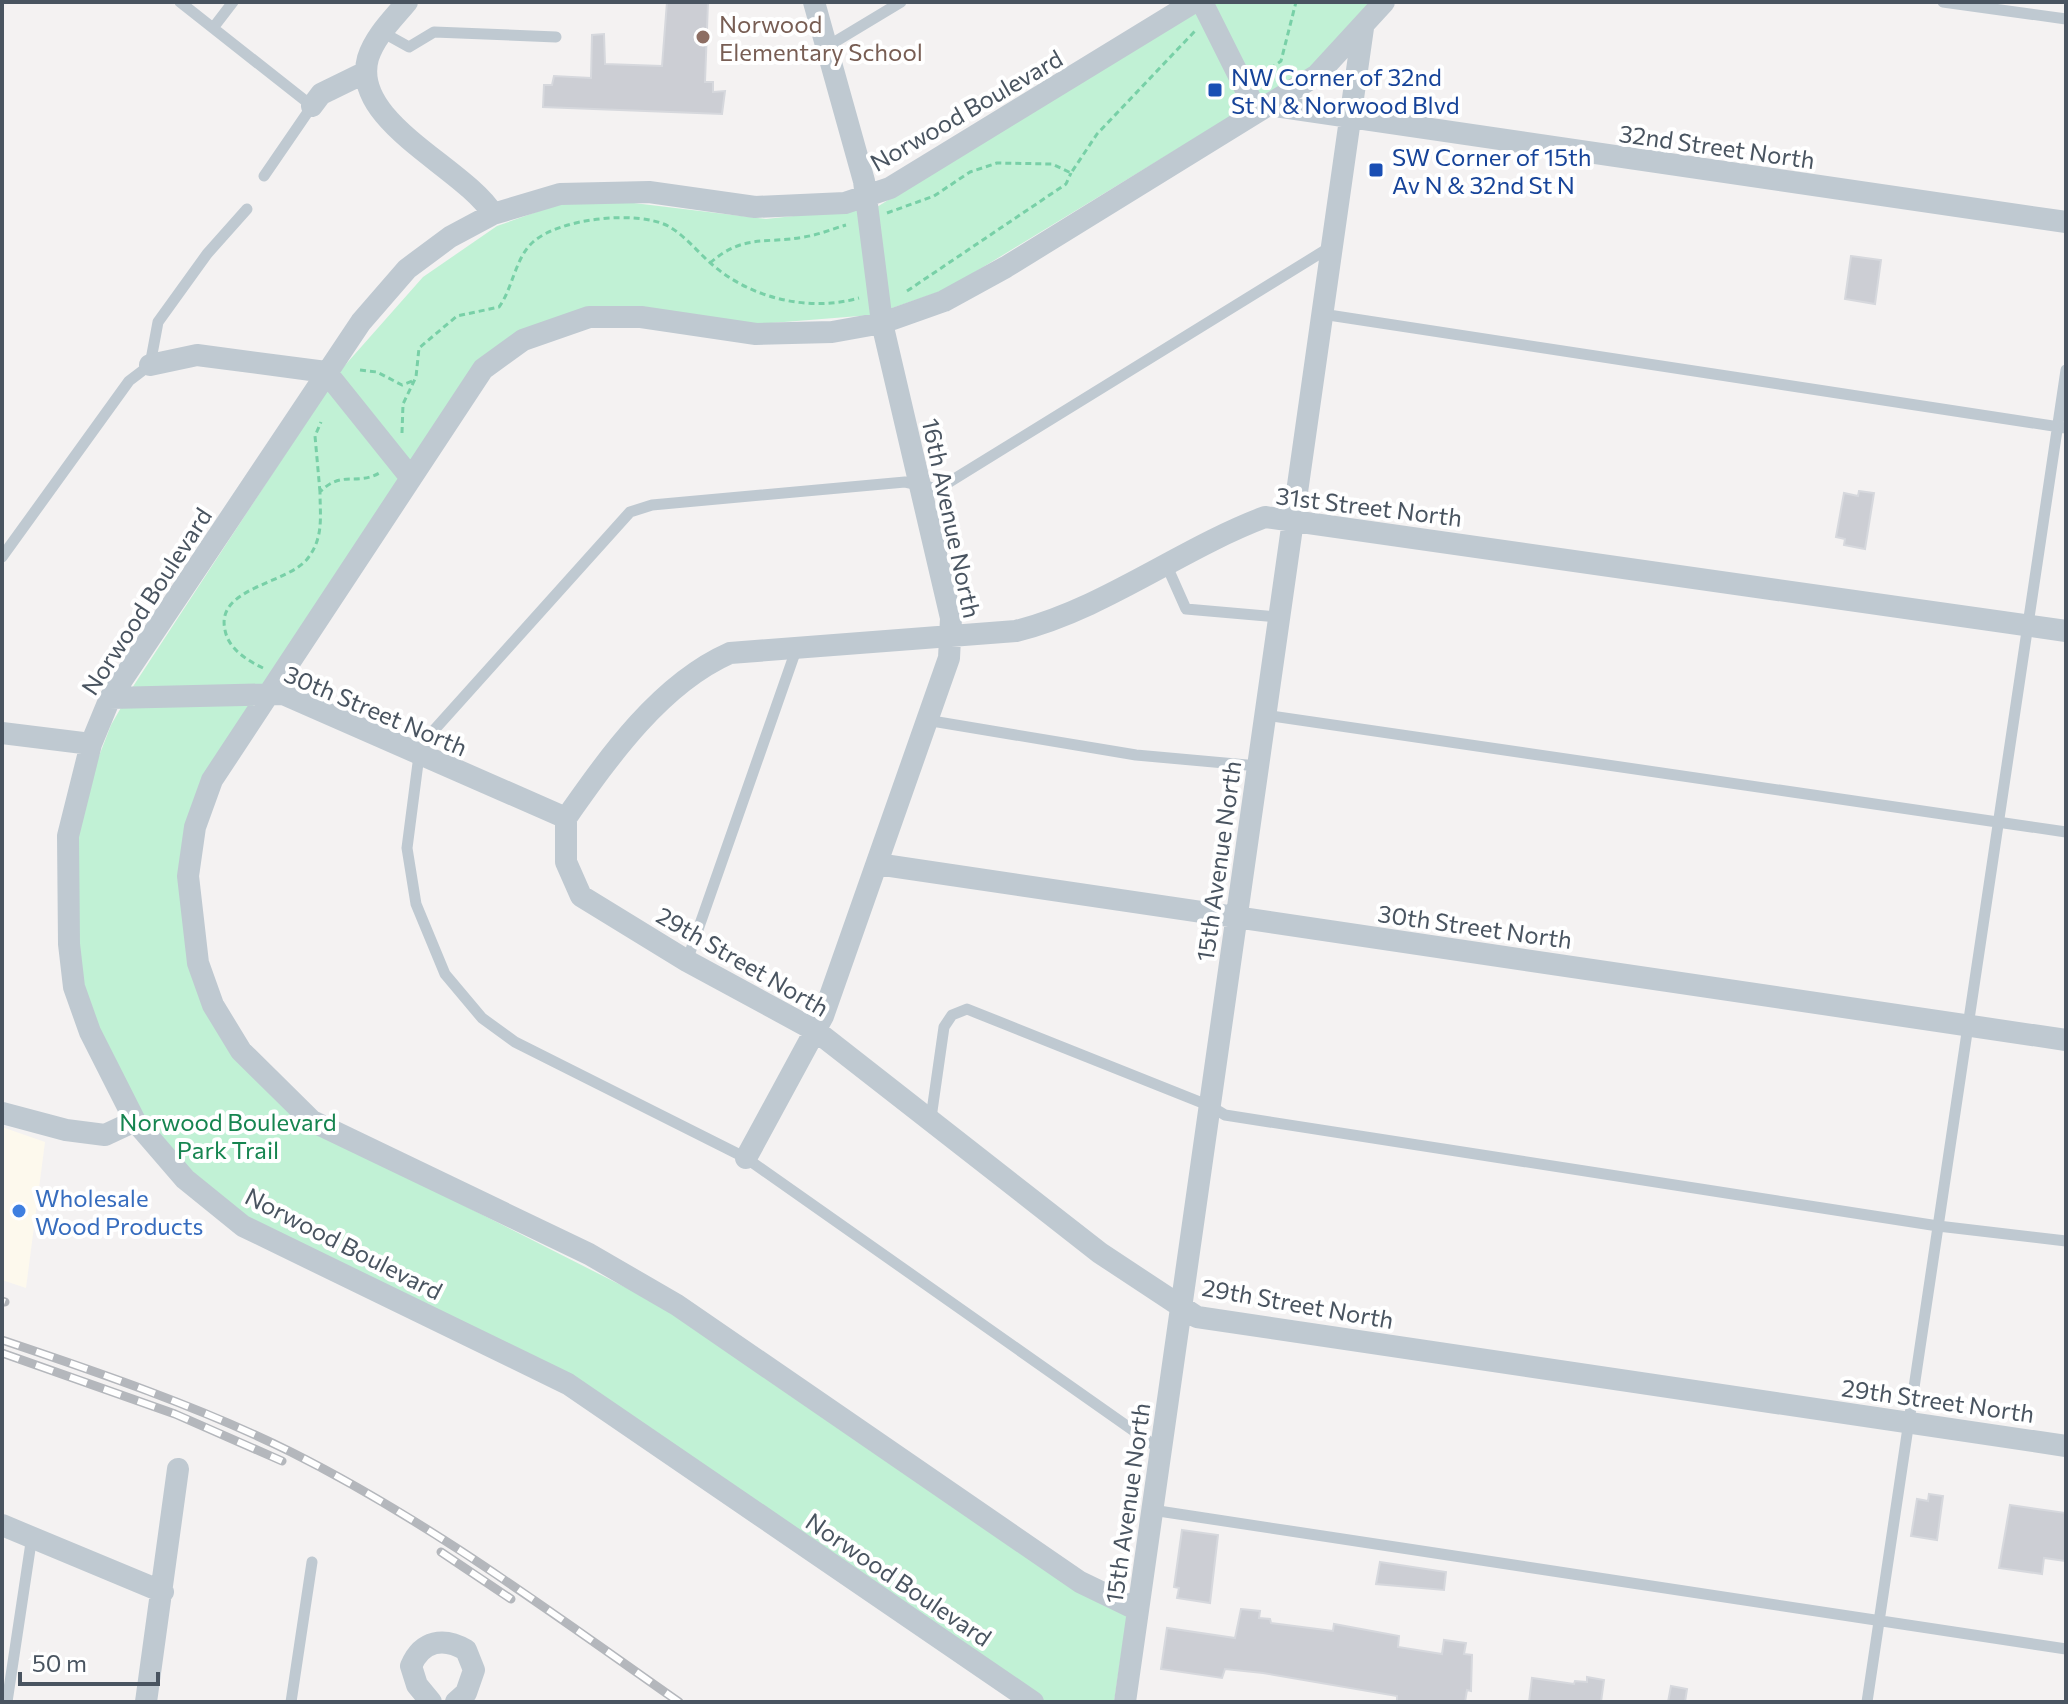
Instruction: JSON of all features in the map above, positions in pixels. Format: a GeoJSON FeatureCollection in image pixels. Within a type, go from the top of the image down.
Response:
{"type":"FeatureCollection","features":[{"type":"Feature","properties":{"kind":"street"},"geometry":{"type":"LineString","coordinates":[[406,2],[379,37],[366,72],[376,106],[394,125],[482,196],[493,214]]}},
{"type":"Feature","properties":{"kind":"street","name":"16th Avenue North"},"geometry":{"type":"LineString","coordinates":[[746,1158],[816,1031],[949,658],[951,618],[859,224],[864,181],[814,2]]}},
{"type":"Feature","properties":{"kind":"street","name":"Norwood Boulevard"},"geometry":{"type":"LineString","coordinates":[[1033,1702],[568,1384],[243,1226],[185,1179],[135,1121],[90,1032],[74,987],[69,944],[68,836],[91,744],[110,698],[326,372],[381,295],[407,269],[450,237],[493,214],[560,194],[601,190],[649,192],[755,207],[845,203],[890,188],[1194,2]]}},
{"type":"Feature","properties":{"kind":"street"},"geometry":{"type":"LineString","coordinates":[[1202,2],[1244,86],[1262,109]]}},
{"type":"Feature","properties":{"kind":"street"},"geometry":{"type":"LineString","coordinates":[[1138,1610],[1080,1582],[677,1305],[589,1254],[312,1121],[241,1051],[213,1005],[198,963],[188,876],[195,827],[212,780],[267,681],[411,478],[483,369],[523,340],[589,317],[641,317],[756,334],[832,332],[882,323],[944,301],[1006,267],[1317,75],[1384,2]]}},
{"type":"Feature","properties":{"kind":"street","name":"15th Avenue North"},"geometry":{"type":"LineString","coordinates":[[1125,1702],[1363,28]]}},
{"type":"Feature","properties":{"kind":"street"},"geometry":{"type":"LineString","coordinates":[[312,106],[321,94],[366,72]]}},
{"type":"Feature","properties":{"kind":"street","name":"32nd Street North"},"geometry":{"type":"LineString","coordinates":[[1262,109],[2066,222]]}},
{"type":"Feature","properties":{"kind":"street"},"geometry":{"type":"LineString","coordinates":[[150,365],[197,355],[326,372],[411,478]]}},
{"type":"Feature","properties":{"kind":"street","name":"31st Street North"},"geometry":{"type":"LineString","coordinates":[[566,818],[598,773],[675,687],[703,665],[730,653],[1016,631],[1050,622],[1224,533],[1265,517],[1293,518],[2066,631]]}},
{"type":"Feature","properties":{"kind":"street","name":"30th Street North"},"geometry":{"type":"LineString","coordinates":[[110,698],[267,681],[283,694],[566,818]]}},
{"type":"Feature","properties":{"kind":"street"},"geometry":{"type":"LineString","coordinates":[[2,733],[91,744]]}},
{"type":"Feature","properties":{"kind":"street","name":"29th Street North"},"geometry":{"type":"LineString","coordinates":[[566,818],[566,862],[581,896],[687,961],[816,1031],[1100,1253],[1197,1317],[2066,1446]]}},
{"type":"Feature","properties":{"kind":"street","name":"30th Street North"},"geometry":{"type":"LineString","coordinates":[[877,864],[2066,1040]]}},
{"type":"Feature","properties":{"kind":"street"},"geometry":{"type":"LineString","coordinates":[[2,1113],[66,1130],[105,1135],[135,1121]]}},
{"type":"Feature","properties":{"kind":"street"},"geometry":{"type":"LineString","coordinates":[[146,1702],[178,1469]]}},
{"type":"Feature","properties":{"kind":"street"},"geometry":{"type":"LineString","coordinates":[[2,1525],[163,1592]]}},
{"type":"Feature","properties":{"kind":"street"},"geometry":{"type":"LineString","coordinates":[[431,1702],[417,1685],[411,1666],[420,1651],[443,1641],[466,1650],[474,1670],[466,1693],[456,1702]]}},
{"type":"Feature","properties":{"kind":"lane"},"geometry":{"type":"LineString","coordinates":[[180,2],[312,106],[264,176]]}},
{"type":"Feature","properties":{"kind":"lane"},"geometry":{"type":"LineString","coordinates":[[213,28],[233,2]]}},
{"type":"Feature","properties":{"kind":"lane"},"geometry":{"type":"LineString","coordinates":[[828,46],[901,2]]}},
{"type":"Feature","properties":{"kind":"lane"},"geometry":{"type":"LineString","coordinates":[[1943,2],[2066,19]]}},
{"type":"Feature","properties":{"kind":"lane"},"geometry":{"type":"LineString","coordinates":[[379,37],[409,47],[434,32],[556,37]]}},
{"type":"Feature","properties":{"kind":"lane"},"geometry":{"type":"LineString","coordinates":[[2,557],[129,381],[150,365],[158,322],[207,254],[247,209]]}},
{"type":"Feature","properties":{"kind":"lane"},"geometry":{"type":"LineString","coordinates":[[1161,1450],[746,1158],[515,1042],[465,1001],[433,949],[411,882],[409,819],[418,763],[426,739],[630,512],[652,505],[905,482],[938,489],[1332,246]]}},
{"type":"Feature","properties":{"kind":"lane"},"geometry":{"type":"LineString","coordinates":[[1322,314],[2062,427]]}},
{"type":"Feature","properties":{"kind":"lane"},"geometry":{"type":"LineString","coordinates":[[1867,1702],[1998,822],[2062,427],[2066,370]]}},
{"type":"Feature","properties":{"kind":"lane"},"geometry":{"type":"LineString","coordinates":[[1166,563],[1186,609],[1279,617]]}},
{"type":"Feature","properties":{"kind":"lane"},"geometry":{"type":"LineString","coordinates":[[687,961],[796,650]]}},
{"type":"Feature","properties":{"kind":"lane"},"geometry":{"type":"LineString","coordinates":[[1265,715],[2066,832]]}},
{"type":"Feature","properties":{"kind":"lane"},"geometry":{"type":"LineString","coordinates":[[926,720],[1136,755],[1258,766]]}},
{"type":"Feature","properties":{"kind":"lane"},"geometry":{"type":"LineString","coordinates":[[931,1118],[944,1027],[952,1015],[967,1009],[1210,1106],[1225,1115],[1938,1226],[2066,1241]]}},
{"type":"Feature","properties":{"kind":"lane"},"geometry":{"type":"LineString","coordinates":[[1152,1510],[2066,1649]]}},
{"type":"Feature","properties":{"kind":"lane"},"geometry":{"type":"LineString","coordinates":[[7,1702],[7,1669],[32,1536]]}},
{"type":"Feature","properties":{"kind":"lane"},"geometry":{"type":"LineString","coordinates":[[291,1702],[312,1562]]}},
{"type":"Feature","properties":{"kind":"path"},"geometry":{"type":"LineString","coordinates":[[1244,86],[1281,61],[1296,2]]}},
{"type":"Feature","properties":{"kind":"path"},"geometry":{"type":"LineString","coordinates":[[404,445],[403,404],[415,380],[419,348],[426,339],[466,312],[490,311],[499,307],[533,242],[585,219],[656,222],[680,234],[710,263],[763,294],[816,304],[889,299],[961,258],[1066,184],[1097,134],[1194,30],[1200,43]]}},
{"type":"Feature","properties":{"kind":"path"},"geometry":{"type":"LineString","coordinates":[[710,263],[724,251],[744,241],[807,237],[852,223],[859,224],[934,196],[970,172],[997,163],[1052,164],[1071,173]]}},
{"type":"Feature","properties":{"kind":"path"},"geometry":{"type":"LineString","coordinates":[[350,364],[360,370],[377,372],[402,385],[415,380]]}},
{"type":"Feature","properties":{"kind":"path"},"geometry":{"type":"LineString","coordinates":[[350,380],[360,370]]}},
{"type":"Feature","properties":{"kind":"path"},"geometry":{"type":"LineString","coordinates":[[267,681],[227,641],[223,620],[238,597],[291,573],[308,558],[321,534],[315,436],[321,420]]}},
{"type":"Feature","properties":{"kind":"path"},"geometry":{"type":"LineString","coordinates":[[320,492],[336,479],[365,480],[387,468]]}},
{"type":"Feature","properties":{"kind":"shaded area","name":"Wholesale Wood Products"},"geometry":{"type":"Polygon","coordinates":[[[2,1127],[45,1142],[26,1288],[2,1280],[2,1127]]]}},
{"type":"Feature","properties":{"kind":"green space","name":"Norwood Boulevard Park Trail"},"geometry":{"type":"Polygon","coordinates":[[[1205,2],[1371,2],[1312,67],[947,289],[872,315],[748,325],[629,307],[514,337],[203,776],[188,967],[319,1132],[678,1314],[1127,1616],[1114,1702],[1033,1702],[568,1384],[243,1226],[135,1120],[74,987],[68,836],[111,725],[134,685],[339,372],[423,277],[497,226],[562,203],[609,200],[766,219],[877,207],[1205,2]]]}},
{"type":"Feature","properties":{"kind":"building"},"geometry":{"type":"Polygon","coordinates":[[[667,2],[708,2],[705,82],[713,82],[713,92],[725,91],[722,114],[543,107],[544,85],[552,85],[554,76],[591,78],[592,35],[604,34],[605,64],[662,66],[667,2]]]}},
{"type":"Feature","properties":{"kind":"building"},"geometry":{"type":"Polygon","coordinates":[[[1851,256],[1881,260],[1875,304],[1845,299],[1851,256]]]}},
{"type":"Feature","properties":{"kind":"building"},"geometry":{"type":"Polygon","coordinates":[[[1859,491],[1874,493],[1865,549],[1844,545],[1845,539],[1836,537],[1844,493],[1858,496],[1859,491]]]}},
{"type":"Feature","properties":{"kind":"building"},"geometry":{"type":"Polygon","coordinates":[[[1929,1494],[1943,1496],[1937,1540],[1911,1536],[1917,1499],[1928,1501],[1929,1494]]]}},
{"type":"Feature","properties":{"kind":"building"},"geometry":{"type":"Polygon","coordinates":[[[2010,1505],[2066,1513],[2066,1561],[2044,1558],[2042,1574],[1999,1568],[2010,1505]]]}},
{"type":"Feature","properties":{"kind":"building"},"geometry":{"type":"Polygon","coordinates":[[[1182,1530],[1218,1535],[1210,1603],[1177,1598],[1179,1588],[1174,1587],[1182,1530]]]}},
{"type":"Feature","properties":{"kind":"building"},"geometry":{"type":"Polygon","coordinates":[[[1380,1562],[1446,1572],[1444,1590],[1376,1584],[1380,1562]]]}},
{"type":"Feature","properties":{"kind":"building"},"geometry":{"type":"Polygon","coordinates":[[[1241,1609],[1260,1611],[1259,1618],[1270,1619],[1271,1623],[1333,1631],[1334,1624],[1399,1636],[1398,1647],[1442,1654],[1444,1640],[1466,1643],[1464,1654],[1472,1655],[1471,1691],[1467,1690],[1465,1702],[1397,1702],[1397,1696],[1263,1673],[1225,1669],[1222,1678],[1161,1669],[1167,1628],[1235,1638],[1241,1609]]]}},
{"type":"Feature","properties":{"kind":"building"},"geometry":{"type":"Polygon","coordinates":[[[1587,1677],[1604,1680],[1601,1702],[1529,1702],[1532,1678],[1574,1684],[1575,1681],[1587,1682],[1587,1677]]]}},
{"type":"Feature","properties":{"kind":"building"},"geometry":{"type":"Polygon","coordinates":[[[1671,1686],[1687,1689],[1685,1702],[1668,1702],[1671,1686]]]}},
{"type":"Feature","properties":{"kind":"railway"},"geometry":{"type":"LineString","coordinates":[[2,1340],[185,1405],[256,1435],[342,1479],[490,1570],[679,1702]]}},
{"type":"Feature","properties":{"kind":"railway"},"geometry":{"type":"LineString","coordinates":[[2,1353],[175,1414],[282,1461]]}},
{"type":"Feature","properties":{"kind":"railway"},"geometry":{"type":"LineString","coordinates":[[441,1552],[511,1599]]}},
{"type":"Feature","properties":{"kind":"place","name":"Norwood Elementary School"},"geometry":{"type":"Point","coordinates":[703,37]}},
{"type":"Feature","properties":{"kind":"place","name":"NW Corner of 32nd St N & Norwood Blvd"},"geometry":{"type":"Point","coordinates":[1215,90]}},
{"type":"Feature","properties":{"kind":"place","name":"SW Corner of 15th Av N & 32nd St N"},"geometry":{"type":"Point","coordinates":[1376,170]}},
{"type":"Feature","properties":{"kind":"place","name":"Wholesale Wood Products"},"geometry":{"type":"Point","coordinates":[19,1211]}}]}
